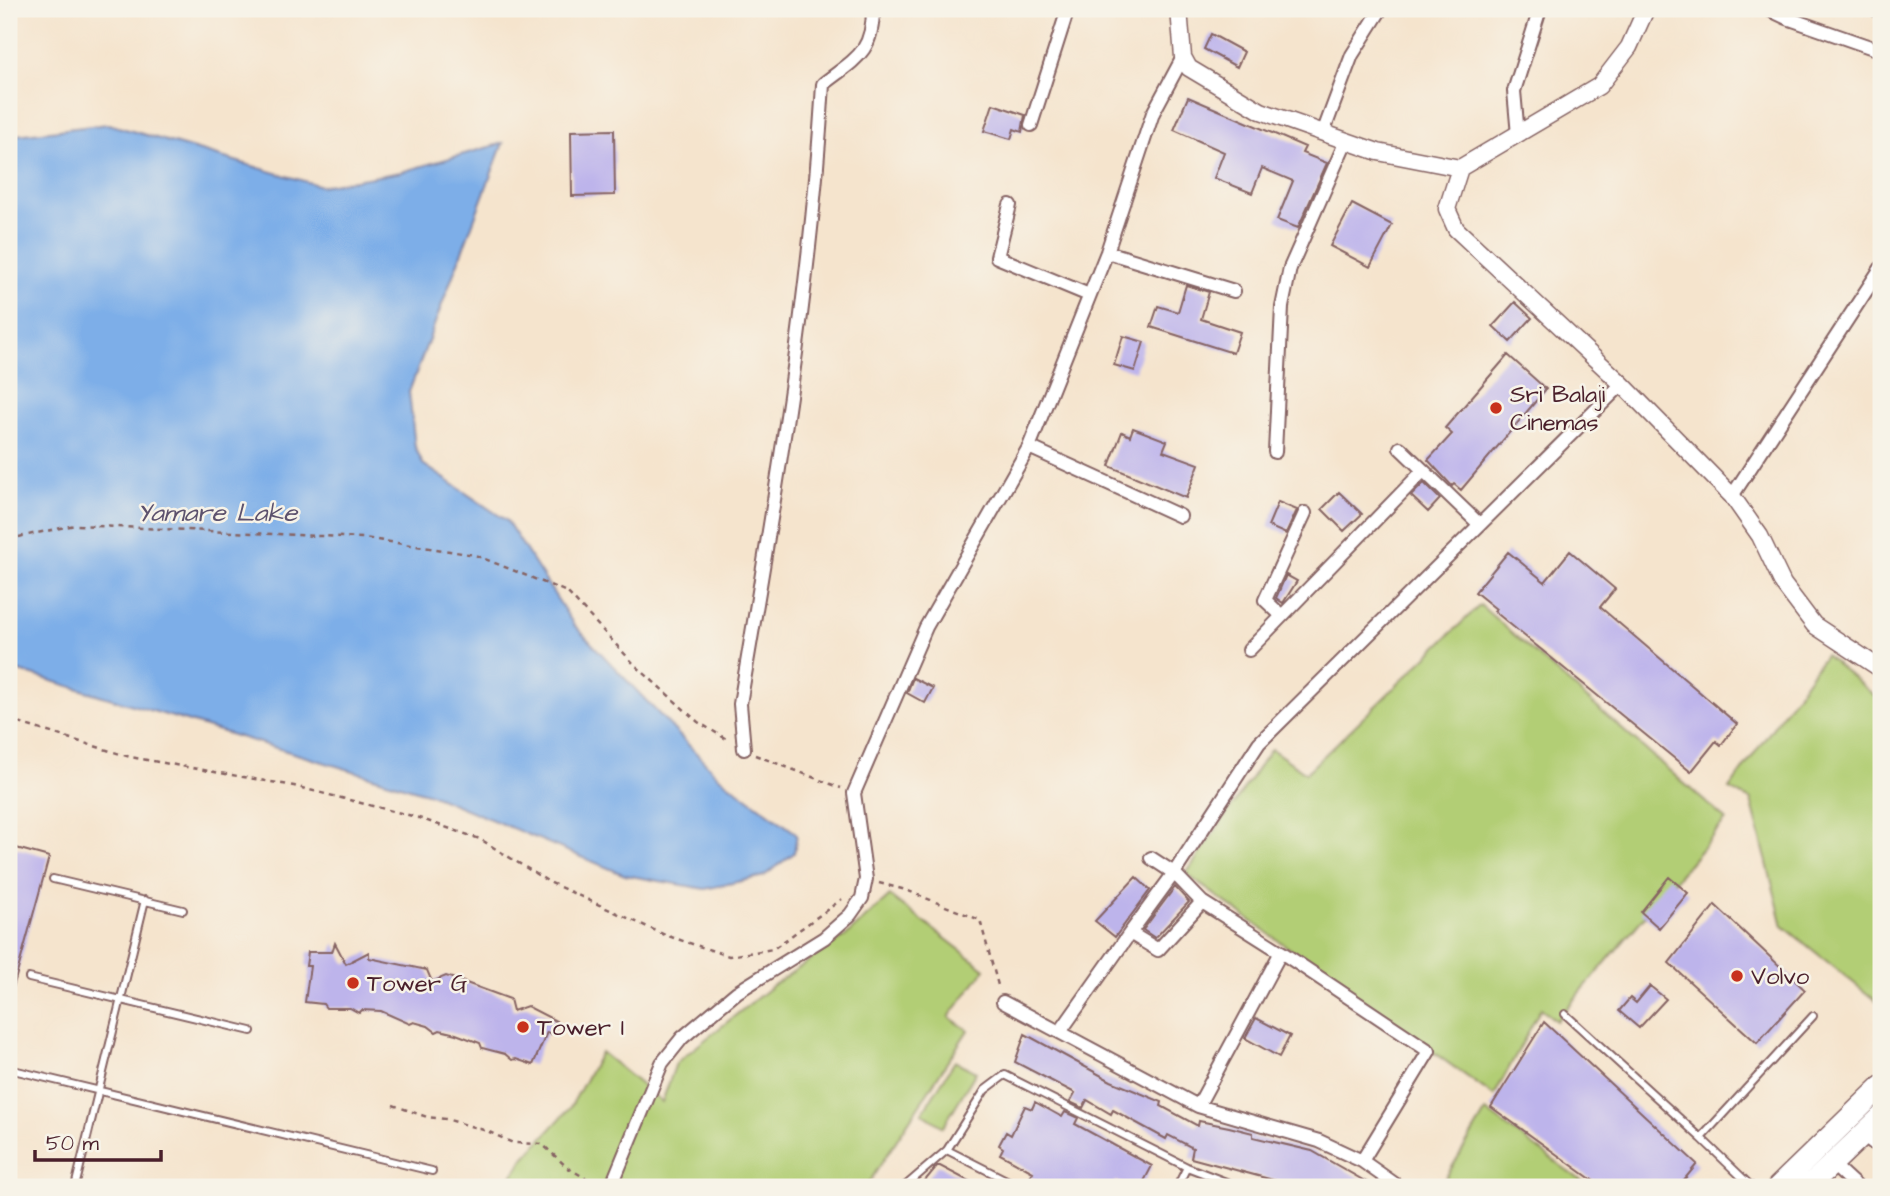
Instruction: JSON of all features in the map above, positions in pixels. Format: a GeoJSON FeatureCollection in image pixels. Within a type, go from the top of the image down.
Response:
{"type":"FeatureCollection","features":[{"type":"Feature","properties":{"kind":"main road"},"geometry":{"type":"LineString","coordinates":[[1778,1187],[1881,1087]]}},
{"type":"Feature","properties":{"kind":"main road"},"geometry":{"type":"LineString","coordinates":[[1815,1185],[1832,1164],[1881,1116]]}},
{"type":"Feature","properties":{"kind":"street"},"geometry":{"type":"LineString","coordinates":[[744,749],[740,704],[796,344],[818,169],[823,84],[867,48],[873,30],[873,9]]}},
{"type":"Feature","properties":{"kind":"street"},"geometry":{"type":"LineString","coordinates":[[1031,125],[1068,9]]}},
{"type":"Feature","properties":{"kind":"street"},"geometry":{"type":"LineString","coordinates":[[1179,9],[1183,57],[1189,68],[1261,111],[1378,152],[1460,168],[1600,86],[1629,47],[1646,9]]}},
{"type":"Feature","properties":{"kind":"street"},"geometry":{"type":"LineString","coordinates":[[1323,133],[1352,55],[1381,9]]}},
{"type":"Feature","properties":{"kind":"street"},"geometry":{"type":"LineString","coordinates":[[1518,135],[1514,91],[1540,9]]}},
{"type":"Feature","properties":{"kind":"street"},"geometry":{"type":"LineString","coordinates":[[1768,9],[1873,48]]}},
{"type":"Feature","properties":{"kind":"street"},"geometry":{"type":"LineString","coordinates":[[1875,9],[1881,12]]}},
{"type":"Feature","properties":{"kind":"street"},"geometry":{"type":"LineString","coordinates":[[611,1187],[662,1063],[682,1038],[737,992],[824,938],[850,915],[862,898],[866,879],[854,793],[926,627],[1029,447],[1107,251],[1153,113],[1183,57]]}},
{"type":"Feature","properties":{"kind":"street"},"geometry":{"type":"LineString","coordinates":[[1275,452],[1282,307],[1290,268],[1346,141]]}},
{"type":"Feature","properties":{"kind":"street"},"geometry":{"type":"LineString","coordinates":[[1460,168],[1447,209],[1456,229],[1622,384],[1732,496],[1760,536],[1783,584],[1814,625],[1881,669]]}},
{"type":"Feature","properties":{"kind":"street"},"geometry":{"type":"LineString","coordinates":[[1010,205],[997,257],[1089,295]]}},
{"type":"Feature","properties":{"kind":"street"},"geometry":{"type":"LineString","coordinates":[[1107,251],[1234,291]]}},
{"type":"Feature","properties":{"kind":"street"},"geometry":{"type":"LineString","coordinates":[[1732,496],[1881,268]]}},
{"type":"Feature","properties":{"kind":"street"},"geometry":{"type":"LineString","coordinates":[[1060,1032],[1174,873],[1259,743],[1478,523],[1622,384]]}},
{"type":"Feature","properties":{"kind":"street"},"geometry":{"type":"LineString","coordinates":[[1029,447],[1180,516]]}},
{"type":"Feature","properties":{"kind":"street"},"geometry":{"type":"LineString","coordinates":[[1400,448],[1478,523]]}},
{"type":"Feature","properties":{"kind":"street"},"geometry":{"type":"LineString","coordinates":[[1250,650],[1423,471]]}},
{"type":"Feature","properties":{"kind":"street"},"geometry":{"type":"LineString","coordinates":[[1282,616],[1266,603],[1266,596],[1305,513]]}},
{"type":"Feature","properties":{"kind":"street"},"geometry":{"type":"LineString","coordinates":[[1152,858],[1174,873],[1202,902],[1429,1051],[1362,1161]]}},
{"type":"Feature","properties":{"kind":"street"},"geometry":{"type":"LineString","coordinates":[[1129,933],[1158,950],[1202,902]]}},
{"type":"Feature","properties":{"kind":"street"},"geometry":{"type":"LineString","coordinates":[[1198,1106],[1281,952]]}},
{"type":"Feature","properties":{"kind":"street"},"geometry":{"type":"LineString","coordinates":[[1003,1002],[1198,1106],[1319,1141],[1362,1161],[1399,1187]]}},
{"type":"Feature","properties":{"kind":"street"},"geometry":{"type":"LineString","coordinates":[[1863,1135],[1881,1149]]}},
{"type":"Feature","properties":{"kind":"street"},"geometry":{"type":"LineString","coordinates":[[1832,1164],[1857,1187]]}},
{"type":"Feature","properties":{"kind":"lane"},"geometry":{"type":"LineString","coordinates":[[53,878],[184,910]]}},
{"type":"Feature","properties":{"kind":"lane"},"geometry":{"type":"LineString","coordinates":[[75,1187],[145,901]]}},
{"type":"Feature","properties":{"kind":"lane"},"geometry":{"type":"LineString","coordinates":[[29,978],[251,1031]]}},
{"type":"Feature","properties":{"kind":"lane"},"geometry":{"type":"LineString","coordinates":[[1565,1014],[1752,1187]]}},
{"type":"Feature","properties":{"kind":"lane"},"geometry":{"type":"LineString","coordinates":[[1701,1138],[1813,1016]]}},
{"type":"Feature","properties":{"kind":"lane"},"geometry":{"type":"LineString","coordinates":[[9,1069],[432,1171]]}},
{"type":"Feature","properties":{"kind":"lane"},"geometry":{"type":"LineString","coordinates":[[904,1187],[947,1150],[985,1090],[1005,1075],[1187,1167],[1238,1187]]}},
{"type":"Feature","properties":{"kind":"lane"},"geometry":{"type":"LineString","coordinates":[[947,1150],[1020,1187]]}},
{"type":"Feature","properties":{"kind":"lane"},"geometry":{"type":"LineString","coordinates":[[1177,1187],[1187,1167]]}},
{"type":"Feature","properties":{"kind":"path"},"geometry":{"type":"LineString","coordinates":[[9,539],[75,525],[364,538],[475,555],[567,592],[635,665],[698,722],[744,749],[854,793]]}},
{"type":"Feature","properties":{"kind":"path"},"geometry":{"type":"LineString","coordinates":[[9,720],[130,757],[295,786],[416,817],[481,839],[550,882],[665,935],[729,956],[774,949],[815,921],[866,879],[906,890],[980,920],[1003,1002]]}},
{"type":"Feature","properties":{"kind":"path"},"geometry":{"type":"LineString","coordinates":[[393,1105],[427,1117],[446,1119],[487,1131],[513,1143],[542,1144],[568,1168],[602,1187]]}},
{"type":"Feature","properties":{"kind":"green space"},"geometry":{"type":"Polygon","coordinates":[[[1480,605],[1726,820],[1556,1021],[1541,1008],[1494,1096],[1186,874],[1271,749],[1306,773],[1480,605]]]}},
{"type":"Feature","properties":{"kind":"green space"},"geometry":{"type":"Polygon","coordinates":[[[1825,655],[1881,701],[1881,1005],[1783,926],[1751,800],[1729,789],[1825,655]]]}},
{"type":"Feature","properties":{"kind":"green space"},"geometry":{"type":"Polygon","coordinates":[[[890,896],[985,969],[949,1017],[968,1030],[866,1187],[505,1187],[525,1157],[570,1108],[601,1052],[662,1102],[676,1063],[772,986],[847,935],[890,896]]]}},
{"type":"Feature","properties":{"kind":"green space"},"geometry":{"type":"Polygon","coordinates":[[[955,1061],[976,1072],[943,1127],[922,1113],[955,1061]]]}},
{"type":"Feature","properties":{"kind":"green space"},"geometry":{"type":"Polygon","coordinates":[[[1486,1111],[1590,1187],[1440,1187],[1486,1111]]]}},
{"type":"Feature","properties":{"kind":"water","name":"Yamare Lake"},"geometry":{"type":"Polygon","coordinates":[[[108,124],[321,186],[401,172],[503,143],[409,392],[415,447],[423,464],[507,521],[574,625],[719,777],[797,834],[794,853],[764,876],[705,889],[625,875],[430,794],[9,668],[9,136],[108,124]]]}},
{"type":"Feature","properties":{"kind":"building"},"geometry":{"type":"Polygon","coordinates":[[[1211,34],[1244,52],[1237,67],[1204,49],[1211,34]]]}},
{"type":"Feature","properties":{"kind":"building"},"geometry":{"type":"Polygon","coordinates":[[[1188,97],[1305,147],[1302,153],[1327,163],[1298,228],[1277,220],[1293,181],[1262,168],[1252,193],[1214,178],[1224,152],[1174,130],[1188,97]]]}},
{"type":"Feature","properties":{"kind":"building"},"geometry":{"type":"Polygon","coordinates":[[[993,104],[1025,115],[1022,132],[1014,129],[1011,139],[984,131],[993,104]]]}},
{"type":"Feature","properties":{"kind":"building"},"geometry":{"type":"Polygon","coordinates":[[[614,130],[615,195],[572,196],[571,131],[614,130]]]}},
{"type":"Feature","properties":{"kind":"building"},"geometry":{"type":"Polygon","coordinates":[[[1352,204],[1392,225],[1370,267],[1330,246],[1352,204]]]}},
{"type":"Feature","properties":{"kind":"building"},"geometry":{"type":"Polygon","coordinates":[[[1186,285],[1209,292],[1201,319],[1240,332],[1233,353],[1151,327],[1158,306],[1178,312],[1186,285]]]}},
{"type":"Feature","properties":{"kind":"building"},"geometry":{"type":"Polygon","coordinates":[[[1515,302],[1532,318],[1510,342],[1493,326],[1515,302]]]}},
{"type":"Feature","properties":{"kind":"building"},"geometry":{"type":"Polygon","coordinates":[[[1123,336],[1144,342],[1135,371],[1114,365],[1123,336]]]}},
{"type":"Feature","properties":{"kind":"building","name":"Sri Balaji Cinemas"},"geometry":{"type":"Polygon","coordinates":[[[1508,355],[1546,389],[1461,490],[1454,484],[1452,486],[1428,460],[1452,434],[1445,428],[1508,355]]]}},
{"type":"Feature","properties":{"kind":"building"},"geometry":{"type":"Polygon","coordinates":[[[1133,428],[1167,441],[1163,451],[1199,464],[1186,498],[1109,466],[1122,432],[1130,436],[1133,428]]]}},
{"type":"Feature","properties":{"kind":"building"},"geometry":{"type":"Polygon","coordinates":[[[1424,483],[1440,499],[1428,512],[1411,496],[1424,483]]]}},
{"type":"Feature","properties":{"kind":"building"},"geometry":{"type":"Polygon","coordinates":[[[1339,492],[1362,514],[1344,531],[1322,509],[1339,492]]]}},
{"type":"Feature","properties":{"kind":"building"},"geometry":{"type":"Polygon","coordinates":[[[1278,502],[1297,510],[1286,534],[1268,526],[1278,502]]]}},
{"type":"Feature","properties":{"kind":"building"},"geometry":{"type":"Polygon","coordinates":[[[1570,551],[1615,589],[1600,607],[1737,724],[1721,745],[1716,741],[1691,772],[1494,611],[1496,609],[1475,592],[1508,552],[1545,582],[1570,551]]]}},
{"type":"Feature","properties":{"kind":"building"},"geometry":{"type":"Polygon","coordinates":[[[1286,575],[1297,581],[1283,603],[1276,598],[1286,575]]]}},
{"type":"Feature","properties":{"kind":"building"},"geometry":{"type":"Polygon","coordinates":[[[913,678],[933,688],[925,703],[907,693],[913,678]]]}},
{"type":"Feature","properties":{"kind":"building"},"geometry":{"type":"Polygon","coordinates":[[[9,846],[49,857],[13,988],[9,987],[9,846]]]}},
{"type":"Feature","properties":{"kind":"building"},"geometry":{"type":"Polygon","coordinates":[[[1136,877],[1150,890],[1115,937],[1095,921],[1136,877]]]}},
{"type":"Feature","properties":{"kind":"building"},"geometry":{"type":"Polygon","coordinates":[[[1669,877],[1688,893],[1659,928],[1641,912],[1669,877]]]}},
{"type":"Feature","properties":{"kind":"building"},"geometry":{"type":"Polygon","coordinates":[[[1175,887],[1189,902],[1155,938],[1143,930],[1175,887]]]}},
{"type":"Feature","properties":{"kind":"building","name":"Volvo"},"geometry":{"type":"Polygon","coordinates":[[[1715,905],[1805,990],[1757,1043],[1669,963],[1715,905]]]}},
{"type":"Feature","properties":{"kind":"building"},"geometry":{"type":"Polygon","coordinates":[[[335,943],[346,964],[369,952],[369,958],[427,970],[432,982],[446,976],[510,999],[513,1011],[527,1006],[556,1021],[551,1034],[547,1032],[533,1065],[482,1048],[480,1043],[456,1034],[440,1030],[436,1032],[428,1026],[414,1022],[410,1024],[381,1011],[362,1010],[359,1013],[350,1008],[326,1008],[323,1004],[305,1002],[310,966],[306,966],[308,952],[332,952],[335,943]]]}},
{"type":"Feature","properties":{"kind":"building"},"geometry":{"type":"Polygon","coordinates":[[[1650,986],[1666,999],[1639,1028],[1619,1011],[1630,998],[1636,1003],[1650,986]]]}},
{"type":"Feature","properties":{"kind":"building"},"geometry":{"type":"Polygon","coordinates":[[[1256,1018],[1290,1036],[1279,1057],[1245,1038],[1256,1018]]]}},
{"type":"Feature","properties":{"kind":"building"},"geometry":{"type":"Polygon","coordinates":[[[1544,1022],[1697,1164],[1678,1187],[1602,1187],[1491,1107],[1544,1022]]]}},
{"type":"Feature","properties":{"kind":"building"},"geometry":{"type":"Polygon","coordinates":[[[1025,1034],[1111,1081],[1162,1102],[1161,1106],[1198,1126],[1199,1121],[1229,1127],[1253,1133],[1253,1137],[1312,1151],[1375,1187],[1299,1187],[1191,1158],[1193,1148],[1168,1135],[1166,1139],[1113,1110],[1111,1114],[1087,1100],[1083,1108],[1070,1102],[1075,1093],[1015,1062],[1025,1034]]]}},
{"type":"Feature","properties":{"kind":"building"},"geometry":{"type":"Polygon","coordinates":[[[1035,1102],[1062,1117],[1065,1112],[1078,1118],[1075,1124],[1152,1166],[1141,1187],[1127,1187],[1116,1181],[1113,1187],[1048,1187],[1030,1177],[1033,1172],[1000,1154],[1003,1148],[999,1145],[1006,1132],[1011,1135],[1025,1106],[1032,1109],[1035,1102]]]}},
{"type":"Feature","properties":{"kind":"building"},"geometry":{"type":"Polygon","coordinates":[[[937,1166],[980,1187],[930,1187],[923,1183],[937,1166]]]}},
{"type":"Feature","properties":{"kind":"place","name":"Sri Balaji Cinemas"},"geometry":{"type":"Point","coordinates":[1496,408]}},
{"type":"Feature","properties":{"kind":"place","name":"Volvo"},"geometry":{"type":"Point","coordinates":[1737,976]}},
{"type":"Feature","properties":{"kind":"place","name":"Tower G"},"geometry":{"type":"Point","coordinates":[353,983]}},
{"type":"Feature","properties":{"kind":"place","name":"Tower I"},"geometry":{"type":"Point","coordinates":[523,1027]}}]}
